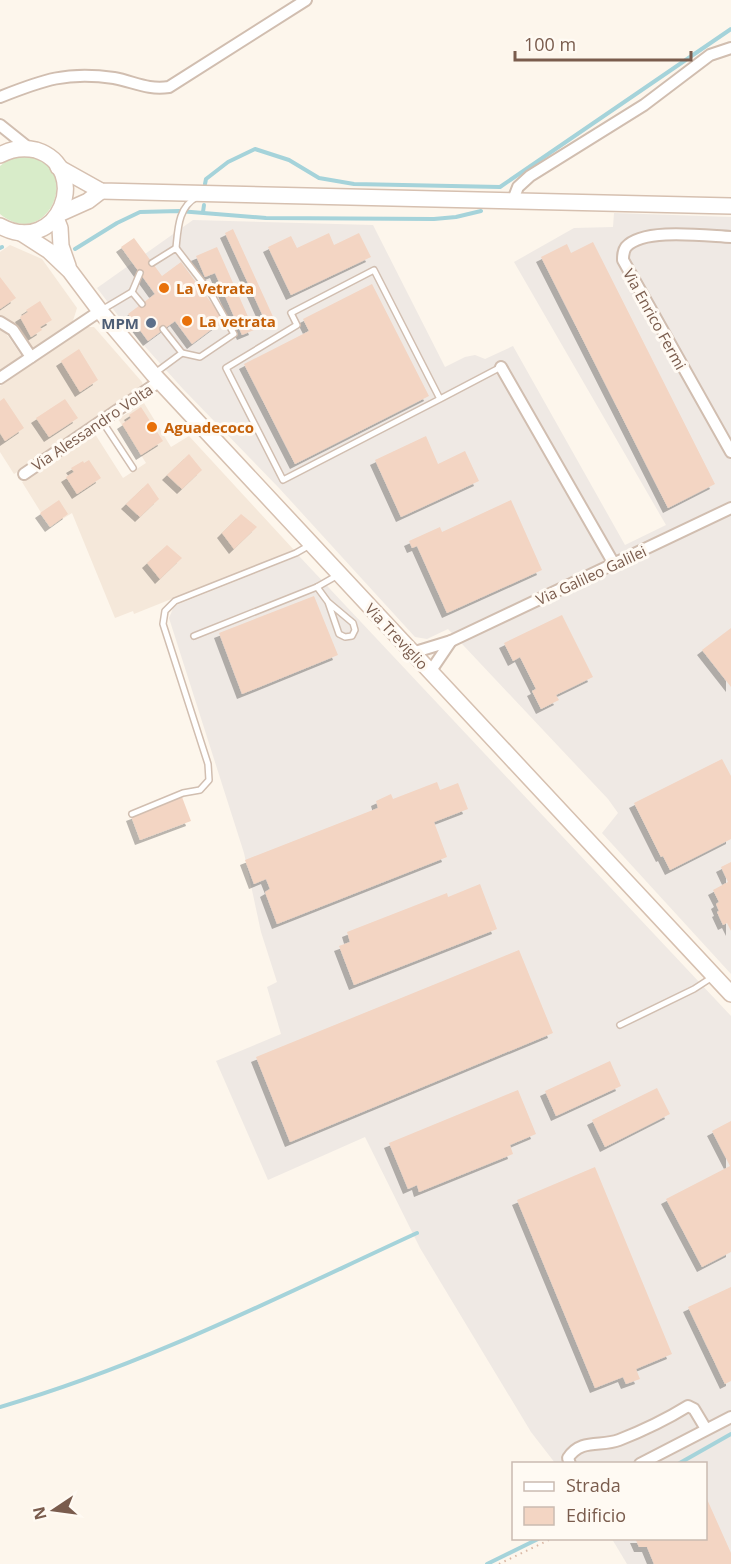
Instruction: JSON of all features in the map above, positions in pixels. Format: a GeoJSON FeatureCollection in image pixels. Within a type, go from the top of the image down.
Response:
{"type":"FeatureCollection","features":[{"type":"Feature","properties":{"kind":"street"},"geometry":{"type":"LineString","coordinates":[[0,98],[34,83],[63,76],[87,75],[117,79],[153,89],[169,87],[306,0]]}},
{"type":"Feature","properties":{"kind":"street"},"geometry":{"type":"LineString","coordinates":[[513,200],[518,187],[530,176],[644,105],[710,55],[731,48]]}},
{"type":"Feature","properties":{"kind":"street"},"geometry":{"type":"LineString","coordinates":[[0,125],[30,149]]}},
{"type":"Feature","properties":{"kind":"street"},"geometry":{"type":"LineString","coordinates":[[0,155],[15,149],[30,149],[51,158],[58,167],[65,185],[65,195],[57,216]]}},
{"type":"Feature","properties":{"kind":"street"},"geometry":{"type":"LineString","coordinates":[[58,167],[101,191],[731,206]]}},
{"type":"Feature","properties":{"kind":"street"},"geometry":{"type":"LineString","coordinates":[[21,233],[40,230],[57,216],[88,201],[101,191]]}},
{"type":"Feature","properties":{"kind":"street","name":"Via Treviglio"},"geometry":{"type":"LineString","coordinates":[[57,216],[61,246],[70,271]]}},
{"type":"Feature","properties":{"kind":"street","name":"Via Treviglio"},"geometry":{"type":"LineString","coordinates":[[0,226],[9,231],[21,233],[49,251],[70,271],[100,311],[157,377],[731,994]]}},
{"type":"Feature","properties":{"kind":"street","name":"Via Enrico Fermi"},"geometry":{"type":"LineString","coordinates":[[731,237],[658,235],[644,237],[627,245],[623,260],[731,452]]}},
{"type":"Feature","properties":{"kind":"street"},"geometry":{"type":"LineString","coordinates":[[0,378],[100,311]]}},
{"type":"Feature","properties":{"kind":"street"},"geometry":{"type":"LineString","coordinates":[[0,322],[13,330],[31,357]]}},
{"type":"Feature","properties":{"kind":"street"},"geometry":{"type":"LineString","coordinates":[[501,367],[614,564]]}},
{"type":"Feature","properties":{"kind":"street","name":"Via Alessandro Volta"},"geometry":{"type":"LineString","coordinates":[[24,474],[102,421],[157,377]]}},
{"type":"Feature","properties":{"kind":"street","name":"Via Galileo Galilei"},"geometry":{"type":"LineString","coordinates":[[412,653],[451,641],[731,508]]}},
{"type":"Feature","properties":{"kind":"street"},"geometry":{"type":"LineString","coordinates":[[430,672],[451,641]]}},
{"type":"Feature","properties":{"kind":"street"},"geometry":{"type":"LineString","coordinates":[[569,1462],[568,1458],[573,1451],[587,1443],[616,1442],[688,1406],[694,1408],[706,1429]]}},
{"type":"Feature","properties":{"kind":"street"},"geometry":{"type":"LineString","coordinates":[[644,1462],[731,1416]]}},
{"type":"Feature","properties":{"kind":"lane"},"geometry":{"type":"LineString","coordinates":[[163,329],[182,353],[200,357],[234,334],[210,292],[176,248],[179,221],[192,200],[202,194]]}},
{"type":"Feature","properties":{"kind":"lane"},"geometry":{"type":"LineString","coordinates":[[152,263],[176,248]]}},
{"type":"Feature","properties":{"kind":"lane"},"geometry":{"type":"LineString","coordinates":[[440,399],[374,270],[291,313],[297,325],[226,368],[283,480],[440,399],[501,367]]}},
{"type":"Feature","properties":{"kind":"lane"},"geometry":{"type":"LineString","coordinates":[[100,311],[132,292],[140,273]]}},
{"type":"Feature","properties":{"kind":"lane"},"geometry":{"type":"LineString","coordinates":[[132,292],[142,304]]}},
{"type":"Feature","properties":{"kind":"lane"},"geometry":{"type":"LineString","coordinates":[[157,377],[182,353]]}},
{"type":"Feature","properties":{"kind":"lane"},"geometry":{"type":"LineString","coordinates":[[102,421],[133,468]]}},
{"type":"Feature","properties":{"kind":"lane"},"geometry":{"type":"LineString","coordinates":[[132,814],[183,793],[200,790],[209,780],[208,764],[163,624],[165,611],[175,601],[296,553],[311,544]]}},
{"type":"Feature","properties":{"kind":"lane"},"geometry":{"type":"LineString","coordinates":[[194,636],[317,587],[340,574]]}},
{"type":"Feature","properties":{"kind":"lane"},"geometry":{"type":"LineString","coordinates":[[317,587],[328,602],[353,623],[355,630],[352,636],[345,637],[339,634],[328,602]]}},
{"type":"Feature","properties":{"kind":"lane"},"geometry":{"type":"LineString","coordinates":[[620,1025],[694,989],[714,976]]}},
{"type":"Feature","properties":{"kind":"path"},"geometry":{"type":"LineString","coordinates":[[499,1564],[551,1540]]}},
{"type":"Feature","properties":{"kind":"shaded area"},"geometry":{"type":"Polygon","coordinates":[[[614,213],[731,217],[731,974],[602,833],[618,813],[608,799],[448,629],[427,639],[415,637],[279,488],[183,389],[123,322],[97,288],[193,220],[373,225],[445,367],[465,357],[475,355],[485,359],[513,346],[625,545],[666,525],[514,262],[574,228],[613,227],[614,213]]]}},
{"type":"Feature","properties":{"kind":"shaded area"},"geometry":{"type":"Polygon","coordinates":[[[10,245],[42,259],[77,308],[71,327],[32,351],[0,319],[0,252],[10,245]]]}},
{"type":"Feature","properties":{"kind":"shaded area"},"geometry":{"type":"Polygon","coordinates":[[[87,327],[94,327],[142,382],[143,387],[139,394],[14,474],[0,452],[0,386],[87,327]]]}},
{"type":"Feature","properties":{"kind":"shaded area"},"geometry":{"type":"Polygon","coordinates":[[[0,329],[5,332],[21,355],[20,359],[0,373],[0,329]]]}},
{"type":"Feature","properties":{"kind":"shaded area"},"geometry":{"type":"Polygon","coordinates":[[[144,403],[171,447],[189,436],[294,550],[134,614],[133,611],[115,618],[72,513],[50,527],[22,482],[95,434],[123,478],[146,463],[118,419],[144,403]]]}},
{"type":"Feature","properties":{"kind":"shaded area"},"geometry":{"type":"Polygon","coordinates":[[[299,556],[731,1016],[731,1564],[627,1564],[613,1540],[707,1540],[707,1462],[554,1462],[531,1432],[420,1248],[365,1137],[268,1180],[216,1061],[281,1034],[267,987],[277,982],[261,932],[244,853],[169,618],[174,606],[299,556]]]}},
{"type":"Feature","properties":{"kind":"green space"},"geometry":{"type":"Polygon","coordinates":[[[19,156],[40,160],[52,171],[56,185],[54,200],[46,214],[34,222],[18,223],[0,214],[0,166],[9,159],[19,156]]]}},
{"type":"Feature","properties":{"kind":"building"},"geometry":{"type":"Polygon","coordinates":[[[233,229],[275,321],[267,325],[225,233],[233,229]]]}},
{"type":"Feature","properties":{"kind":"building"},"geometry":{"type":"Polygon","coordinates":[[[329,233],[334,245],[359,233],[371,257],[291,295],[268,247],[291,236],[297,248],[329,233]]]}},
{"type":"Feature","properties":{"kind":"building"},"geometry":{"type":"Polygon","coordinates":[[[134,238],[162,276],[181,262],[224,320],[192,344],[175,321],[148,341],[128,314],[155,294],[121,247],[134,238]]]}},
{"type":"Feature","properties":{"kind":"building"},"geometry":{"type":"Polygon","coordinates":[[[593,242],[715,484],[668,508],[541,257],[567,244],[571,253],[593,242]]]}},
{"type":"Feature","properties":{"kind":"building"},"geometry":{"type":"Polygon","coordinates":[[[217,247],[254,330],[242,335],[215,273],[205,277],[196,256],[217,247]]]}},
{"type":"Feature","properties":{"kind":"building"},"geometry":{"type":"Polygon","coordinates":[[[0,277],[16,298],[0,309],[0,277]]]}},
{"type":"Feature","properties":{"kind":"building"},"geometry":{"type":"Polygon","coordinates":[[[372,284],[429,396],[295,464],[244,364],[309,331],[303,319],[372,284]]]}},
{"type":"Feature","properties":{"kind":"building"},"geometry":{"type":"Polygon","coordinates":[[[40,301],[52,320],[40,327],[42,330],[31,337],[20,317],[40,301]]]}},
{"type":"Feature","properties":{"kind":"building"},"geometry":{"type":"Polygon","coordinates":[[[79,349],[98,380],[80,392],[61,361],[79,349]]]}},
{"type":"Feature","properties":{"kind":"building"},"geometry":{"type":"Polygon","coordinates":[[[4,398],[24,428],[5,441],[0,433],[0,401],[4,398]]]}},
{"type":"Feature","properties":{"kind":"building"},"geometry":{"type":"Polygon","coordinates":[[[65,399],[78,418],[49,437],[36,418],[65,399]]]}},
{"type":"Feature","properties":{"kind":"building"},"geometry":{"type":"Polygon","coordinates":[[[141,407],[163,441],[141,455],[122,424],[131,418],[129,415],[141,407]]]}},
{"type":"Feature","properties":{"kind":"building"},"geometry":{"type":"Polygon","coordinates":[[[426,436],[438,464],[465,451],[479,481],[401,517],[375,460],[426,436]]]}},
{"type":"Feature","properties":{"kind":"building"},"geometry":{"type":"Polygon","coordinates":[[[189,454],[202,470],[182,489],[167,475],[189,454]]]}},
{"type":"Feature","properties":{"kind":"building"},"geometry":{"type":"Polygon","coordinates":[[[89,460],[101,478],[77,494],[66,477],[74,472],[71,468],[89,460]]]}},
{"type":"Feature","properties":{"kind":"building"},"geometry":{"type":"Polygon","coordinates":[[[148,483],[159,499],[140,517],[126,504],[148,483]]]}},
{"type":"Feature","properties":{"kind":"building"},"geometry":{"type":"Polygon","coordinates":[[[59,500],[68,514],[50,527],[40,513],[59,500]]]}},
{"type":"Feature","properties":{"kind":"building"},"geometry":{"type":"Polygon","coordinates":[[[511,500],[542,570],[447,613],[417,546],[412,548],[409,541],[440,527],[442,532],[511,500]]]}},
{"type":"Feature","properties":{"kind":"building"},"geometry":{"type":"Polygon","coordinates":[[[241,514],[257,527],[234,549],[222,533],[241,514]]]}},
{"type":"Feature","properties":{"kind":"building"},"geometry":{"type":"Polygon","coordinates":[[[167,545],[182,558],[160,579],[147,563],[167,545]]]}},
{"type":"Feature","properties":{"kind":"building"},"geometry":{"type":"Polygon","coordinates":[[[314,596],[338,655],[242,694],[219,633],[314,596]]]}},
{"type":"Feature","properties":{"kind":"building"},"geometry":{"type":"Polygon","coordinates":[[[562,615],[593,677],[556,695],[559,700],[541,709],[532,691],[536,689],[520,657],[513,661],[504,643],[562,615]]]}},
{"type":"Feature","properties":{"kind":"building"},"geometry":{"type":"Polygon","coordinates":[[[731,628],[731,687],[702,650],[731,628]]]}},
{"type":"Feature","properties":{"kind":"building"},"geometry":{"type":"Polygon","coordinates":[[[722,759],[731,776],[731,839],[670,870],[634,803],[722,759]]]}},
{"type":"Feature","properties":{"kind":"building"},"geometry":{"type":"Polygon","coordinates":[[[437,782],[440,790],[458,783],[468,809],[434,822],[447,857],[277,924],[265,892],[270,889],[266,879],[254,884],[245,860],[378,808],[376,801],[391,794],[393,799],[437,782]]]}},
{"type":"Feature","properties":{"kind":"building"},"geometry":{"type":"Polygon","coordinates":[[[182,797],[191,821],[140,840],[131,816],[182,797]]]}},
{"type":"Feature","properties":{"kind":"building"},"geometry":{"type":"Polygon","coordinates":[[[731,862],[731,931],[727,923],[723,925],[717,912],[719,911],[716,904],[719,902],[713,890],[728,882],[721,867],[731,862]]]}},
{"type":"Feature","properties":{"kind":"building"},"geometry":{"type":"Polygon","coordinates":[[[480,884],[497,929],[354,985],[339,946],[350,942],[347,932],[447,893],[448,897],[480,884]]]}},
{"type":"Feature","properties":{"kind":"building"},"geometry":{"type":"Polygon","coordinates":[[[519,950],[553,1033],[290,1142],[256,1057],[519,950]]]}},
{"type":"Feature","properties":{"kind":"building"},"geometry":{"type":"Polygon","coordinates":[[[610,1061],[621,1086],[556,1116],[545,1091],[610,1061]]]}},
{"type":"Feature","properties":{"kind":"building"},"geometry":{"type":"Polygon","coordinates":[[[657,1088],[670,1114],[605,1147],[592,1120],[657,1088]]]}},
{"type":"Feature","properties":{"kind":"building"},"geometry":{"type":"Polygon","coordinates":[[[518,1090],[536,1134],[510,1145],[513,1154],[419,1192],[417,1185],[408,1189],[389,1143],[518,1090]]]}},
{"type":"Feature","properties":{"kind":"building"},"geometry":{"type":"Polygon","coordinates":[[[731,1121],[731,1252],[702,1267],[666,1199],[730,1166],[712,1131],[731,1121]]]}},
{"type":"Feature","properties":{"kind":"building"},"geometry":{"type":"Polygon","coordinates":[[[595,1167],[672,1354],[636,1369],[640,1379],[626,1384],[623,1377],[595,1388],[517,1200],[595,1167]]]}},
{"type":"Feature","properties":{"kind":"building"},"geometry":{"type":"Polygon","coordinates":[[[731,1287],[731,1381],[725,1384],[688,1307],[731,1287]]]}},
{"type":"Feature","properties":{"kind":"building"},"geometry":{"type":"Polygon","coordinates":[[[707,1499],[731,1553],[731,1564],[654,1564],[647,1547],[639,1547],[636,1540],[707,1540],[707,1499]]]}},
{"type":"Feature","properties":{"kind":"waterway"},"geometry":{"type":"LineString","coordinates":[[205,184],[206,179],[228,162],[255,149],[289,160],[319,178],[354,184],[500,187],[731,29]]}},
{"type":"Feature","properties":{"kind":"waterway"},"geometry":{"type":"LineString","coordinates":[[203,212],[204,205]]}},
{"type":"Feature","properties":{"kind":"waterway"},"geometry":{"type":"LineString","coordinates":[[75,249],[117,223],[140,212],[179,211],[266,218],[434,219],[481,211]]}},
{"type":"Feature","properties":{"kind":"waterway"},"geometry":{"type":"LineString","coordinates":[[0,1407],[54,1390],[160,1350],[417,1233]]}},
{"type":"Feature","properties":{"kind":"waterway"},"geometry":{"type":"LineString","coordinates":[[682,1462],[731,1434]]}},
{"type":"Feature","properties":{"kind":"waterway"},"geometry":{"type":"LineString","coordinates":[[487,1564],[536,1540]]}},
{"type":"Feature","properties":{"kind":"place","name":"La Vetrata"},"geometry":{"type":"Point","coordinates":[164,288]}},
{"type":"Feature","properties":{"kind":"place","name":"La vetrata"},"geometry":{"type":"Point","coordinates":[187,321]}},
{"type":"Feature","properties":{"kind":"place","name":"MPM"},"geometry":{"type":"Point","coordinates":[151,323]}},
{"type":"Feature","properties":{"kind":"place","name":"Aguadecoco"},"geometry":{"type":"Point","coordinates":[152,427]}}]}
